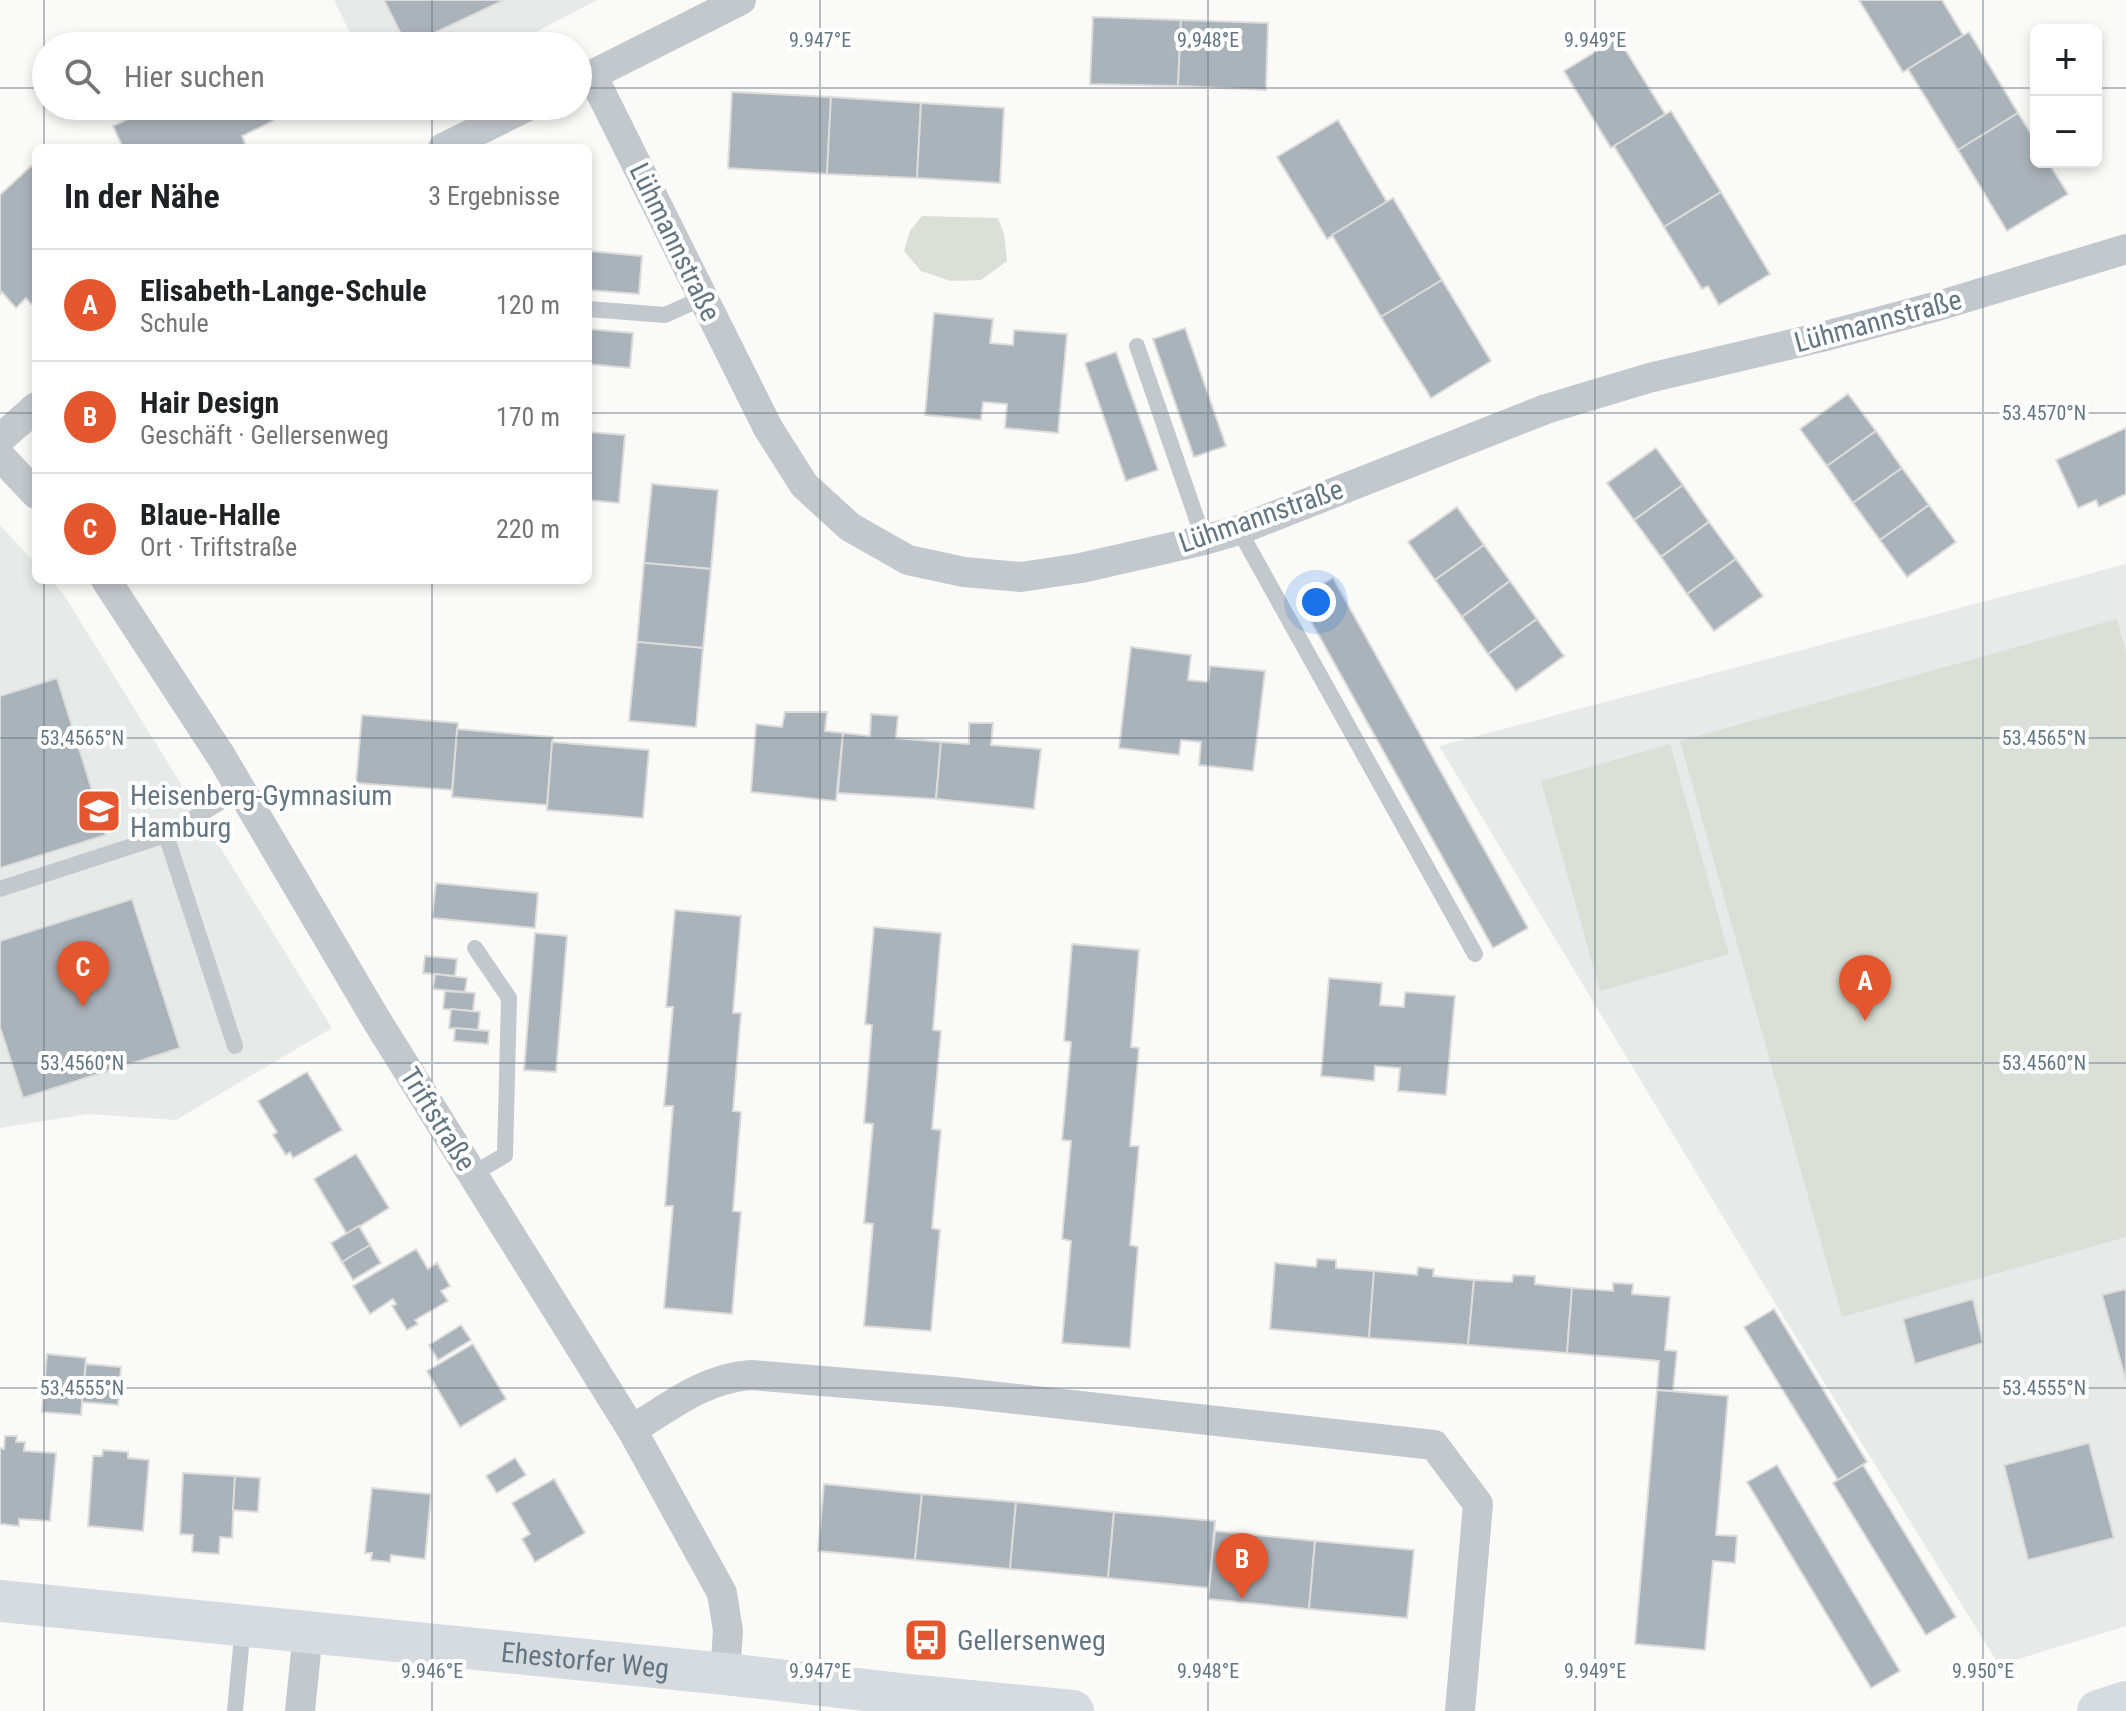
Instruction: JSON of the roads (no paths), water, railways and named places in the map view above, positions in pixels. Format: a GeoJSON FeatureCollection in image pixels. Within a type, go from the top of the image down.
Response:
{"type":"FeatureCollection","features":[{"type":"Feature","properties":{"kind":"main road","name":"Ehestorfer Weg"},"geometry":{"type":"LineString","coordinates":[[0,1601],[725,1674],[829,1698],[1073,1711]]}},
{"type":"Feature","properties":{"kind":"main road"},"geometry":{"type":"LineString","coordinates":[[2098,1711],[2126,1702]]}},
{"type":"Feature","properties":{"kind":"street"},"geometry":{"type":"LineString","coordinates":[[592,74],[741,0]]}},
{"type":"Feature","properties":{"kind":"street","name":"Lühmannstraße"},"geometry":{"type":"LineString","coordinates":[[592,91],[703,298],[768,428],[804,485],[850,527],[908,560],[964,572],[1021,577],[1081,568],[1204,540],[1239,530],[1546,409],[1649,378],[1938,306],[2126,249]]}},
{"type":"Feature","properties":{"kind":"street"},"geometry":{"type":"LineString","coordinates":[[451,144],[500,120]]}},
{"type":"Feature","properties":{"kind":"street"},"geometry":{"type":"LineString","coordinates":[[0,439],[32,411]]}},
{"type":"Feature","properties":{"kind":"street"},"geometry":{"type":"LineString","coordinates":[[0,456],[32,490]]}},
{"type":"Feature","properties":{"kind":"street","name":"Triftstraße"},"geometry":{"type":"LineString","coordinates":[[109,584],[221,756],[377,1021],[632,1430],[722,1593],[728,1631],[725,1674]]}},
{"type":"Feature","properties":{"kind":"street"},"geometry":{"type":"LineString","coordinates":[[632,1430],[693,1391],[732,1376],[751,1375],[953,1392],[1434,1445],[1478,1504],[1460,1711]]}},
{"type":"Feature","properties":{"kind":"street"},"geometry":{"type":"LineString","coordinates":[[300,1711],[308,1632]]}},
{"type":"Feature","properties":{"kind":"lane"},"geometry":{"type":"LineString","coordinates":[[592,309],[665,315],[703,298]]}},
{"type":"Feature","properties":{"kind":"lane"},"geometry":{"type":"LineString","coordinates":[[1137,346],[1204,540]]}},
{"type":"Feature","properties":{"kind":"lane"},"geometry":{"type":"LineString","coordinates":[[1239,530],[1475,954]]}},
{"type":"Feature","properties":{"kind":"lane"},"geometry":{"type":"LineString","coordinates":[[0,889],[166,835],[241,790]]}},
{"type":"Feature","properties":{"kind":"lane"},"geometry":{"type":"LineString","coordinates":[[166,835],[235,1046]]}},
{"type":"Feature","properties":{"kind":"lane"},"geometry":{"type":"LineString","coordinates":[[473,1174],[505,1155],[509,998],[475,948]]}},
{"type":"Feature","properties":{"kind":"lane"},"geometry":{"type":"LineString","coordinates":[[235,1711],[243,1625]]}},
{"type":"Feature","properties":{"kind":"place","name":"Heisenberg-Gymnasium Hamburg"},"geometry":{"type":"Point","coordinates":[99,811]}},
{"type":"Feature","properties":{"kind":"place","name":"Blaue-Halle"},"geometry":{"type":"Point","coordinates":[83,1007]}},
{"type":"Feature","properties":{"kind":"place","name":"Elisabeth-Lange-Schule"},"geometry":{"type":"Point","coordinates":[1865,1021]}},
{"type":"Feature","properties":{"kind":"place","name":"Hair Design"},"geometry":{"type":"Point","coordinates":[1242,1599]}},
{"type":"Feature","properties":{"kind":"place","name":"Gellersenweg"},"geometry":{"type":"Point","coordinates":[926,1640]}}]}
